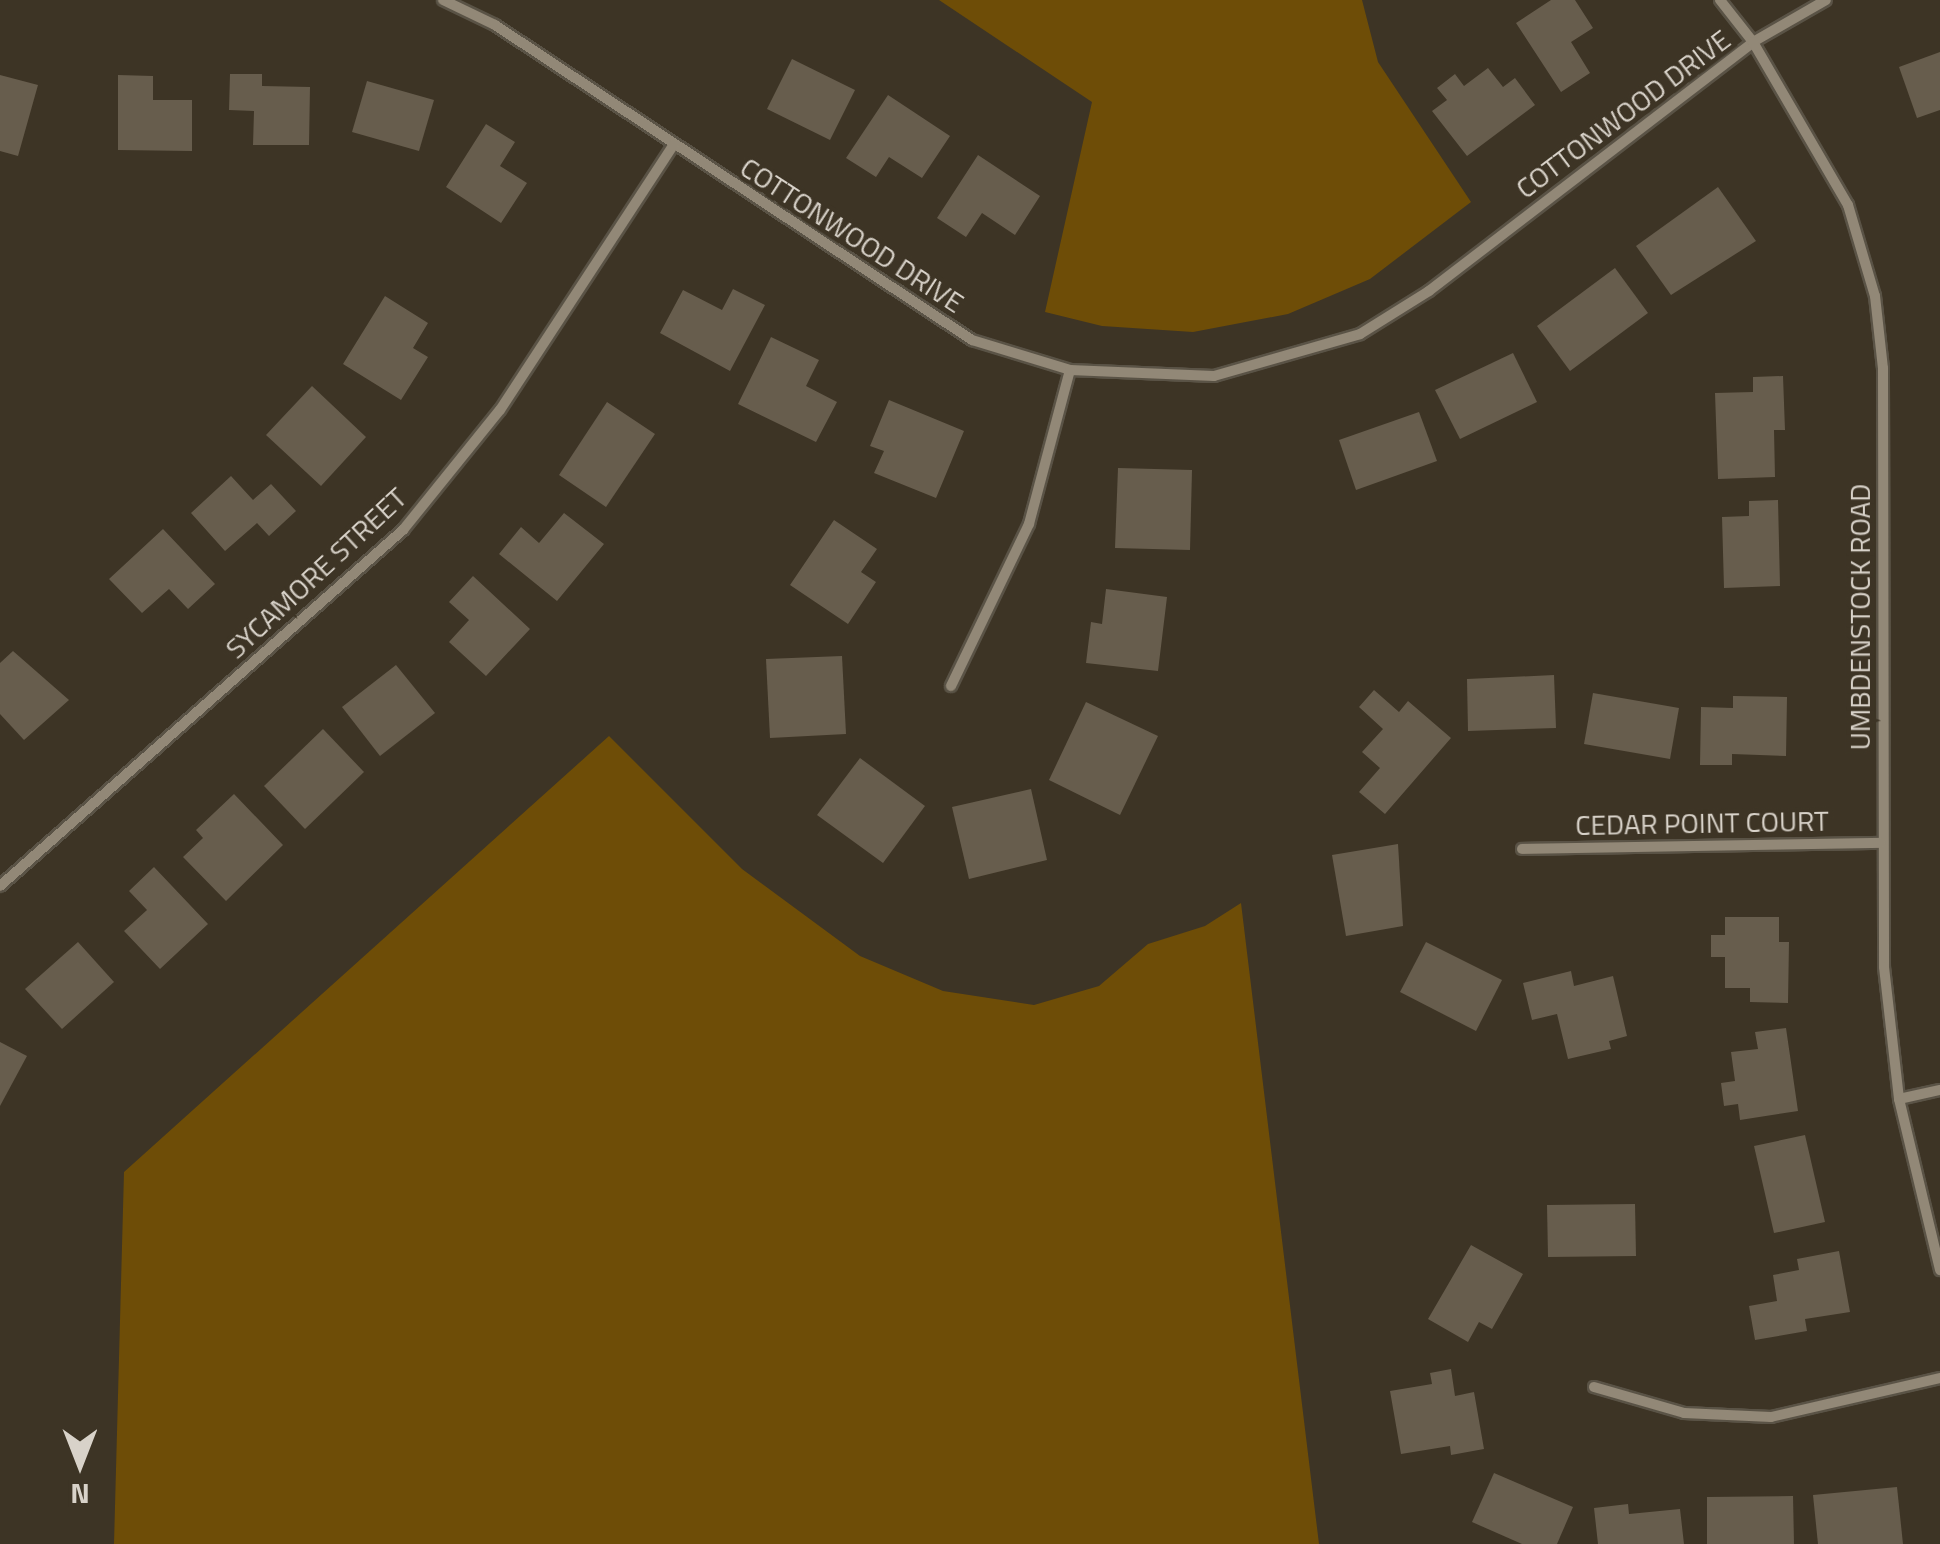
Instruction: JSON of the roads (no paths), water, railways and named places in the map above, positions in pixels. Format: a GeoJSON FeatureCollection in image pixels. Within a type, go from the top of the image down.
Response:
{"type":"FeatureCollection","features":[{"type":"Feature","properties":{"kind":"street","name":"COTTONWOOD DRIVE"},"geometry":{"type":"LineString","coordinates":[[443,0],[495,26],[972,340],[1070,370],[1214,376],[1360,334],[1428,291],[1754,42],[1826,0]]}},
{"type":"Feature","properties":{"kind":"street","name":"UMBDENSTOCK ROAD"},"geometry":{"type":"LineString","coordinates":[[1720,0],[1754,42],[1848,205],[1875,296],[1883,368],[1881,843],[1887,1011],[1900,1099],[1940,1270]]}},
{"type":"Feature","properties":{"kind":"street","name":"SYCAMORE STREET"},"geometry":{"type":"LineString","coordinates":[[1,884],[403,530],[500,410],[674,144]]}},
{"type":"Feature","properties":{"kind":"street"},"geometry":{"type":"LineString","coordinates":[[952,686],[1028,524],[1070,370]]}},
{"type":"Feature","properties":{"kind":"street","name":"CEDAR POINT COURT"},"geometry":{"type":"LineString","coordinates":[[1522,850],[1881,843]]}},
{"type":"Feature","properties":{"kind":"street"},"geometry":{"type":"LineString","coordinates":[[1900,1099],[1940,1090]]}},
{"type":"Feature","properties":{"kind":"street"},"geometry":{"type":"LineString","coordinates":[[1594,1387],[1684,1413],[1755,1418],[1817,1410],[1940,1378]]}}]}
